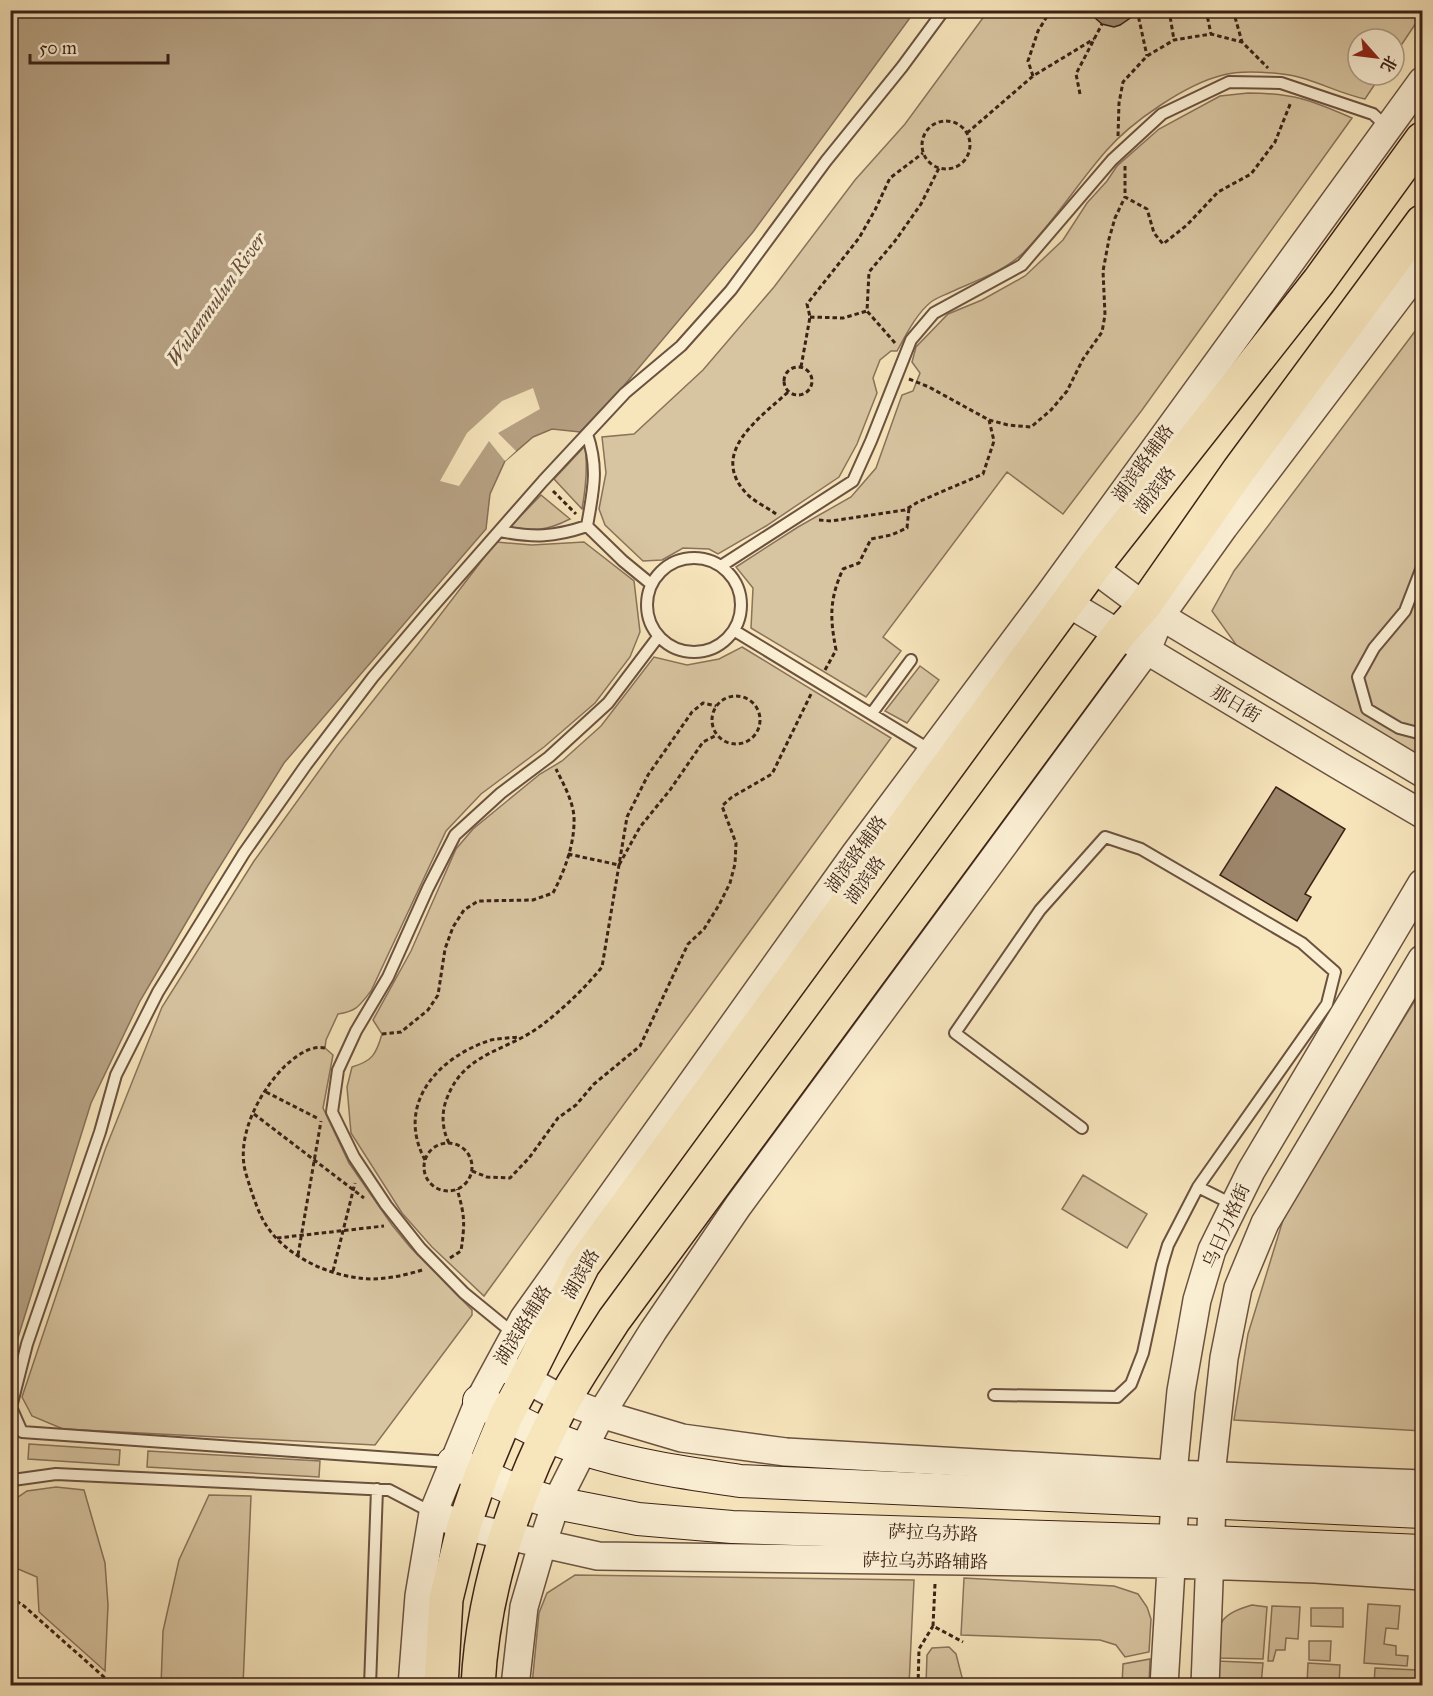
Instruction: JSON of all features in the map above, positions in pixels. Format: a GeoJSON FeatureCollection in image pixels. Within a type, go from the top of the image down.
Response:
{"type":"FeatureCollection","features":[{"type":"Feature","properties":{"kind":"main road","name":"湖滨路"},"geometry":{"type":"LineString","coordinates":[[441,1686],[446,1599],[464,1526],[467,1469],[493,1408],[512,1372],[583,1265],[1083,563],[1319,281],[1422,139]]}},
{"type":"Feature","properties":{"kind":"main road"},"geometry":{"type":"LineString","coordinates":[[478,1686],[480,1657],[490,1595],[522,1493],[546,1435],[564,1400],[614,1320],[1133,642],[1239,470],[1422,222]]}},
{"type":"Feature","properties":{"kind":"main road"},"geometry":{"type":"LineString","coordinates":[[493,1408],[546,1435],[583,1449],[664,1470],[741,1481],[1174,1487],[1212,1489],[1422,1512]]}},
{"type":"Feature","properties":{"kind":"main road","name":"萨拉乌苏路"},"geometry":{"type":"LineString","coordinates":[[467,1469],[522,1493],[556,1503],[638,1519],[732,1527],[1210,1554],[1422,1551]]}},
{"type":"Feature","properties":{"kind":"street","name":"湖滨路辅路"},"geometry":{"type":"LineString","coordinates":[[1083,563],[1422,81]]}},
{"type":"Feature","properties":{"kind":"street"},"geometry":{"type":"LineString","coordinates":[[1152,611],[1224,527],[1422,266]]}},
{"type":"Feature","properties":{"kind":"street","name":"那日街"},"geometry":{"type":"LineString","coordinates":[[1083,563],[1152,611],[1422,773]]}},
{"type":"Feature","properties":{"kind":"street","name":"湖滨路辅路"},"geometry":{"type":"LineString","coordinates":[[512,1372],[524,1318],[855,854],[932,751],[1059,597]]}},
{"type":"Feature","properties":{"kind":"street","name":"那日街"},"geometry":{"type":"LineString","coordinates":[[1059,597],[1422,813]]}},
{"type":"Feature","properties":{"kind":"street"},"geometry":{"type":"LineString","coordinates":[[515,1686],[524,1607],[542,1545],[556,1503],[601,1413],[653,1331],[738,1206],[1133,642]]}},
{"type":"Feature","properties":{"kind":"street","name":"乌日力格街"},"geometry":{"type":"LineString","coordinates":[[1164,1686],[1180,1391],[1197,1300],[1212,1250],[1251,1171],[1422,883]]}},
{"type":"Feature","properties":{"kind":"street","name":"乌日力格街"},"geometry":{"type":"LineString","coordinates":[[1204,1686],[1212,1489],[1224,1358],[1238,1288],[1265,1223],[1422,959]]}},
{"type":"Feature","properties":{"kind":"street"},"geometry":{"type":"LineString","coordinates":[[512,1372],[564,1400],[682,1438],[786,1452],[1174,1487]]}},
{"type":"Feature","properties":{"kind":"street"},"geometry":{"type":"LineString","coordinates":[[412,1686],[419,1596],[433,1513],[467,1469]]}},
{"type":"Feature","properties":{"kind":"street"},"geometry":{"type":"LineString","coordinates":[[1212,1489],[1422,1484]]}},
{"type":"Feature","properties":{"kind":"street","name":"萨拉乌苏路辅路"},"geometry":{"type":"LineString","coordinates":[[433,1513],[464,1526],[598,1556],[936,1561],[1172,1552]]}},
{"type":"Feature","properties":{"kind":"street"},"geometry":{"type":"LineString","coordinates":[[1210,1554],[1315,1569],[1422,1576]]}},
{"type":"Feature","properties":{"kind":"lane"},"geometry":{"type":"LineString","coordinates":[[467,1469],[22,1432],[11,1407],[27,1344],[100,1132],[116,1075],[158,992],[244,853],[306,765],[373,677],[586,434],[625,393],[681,346],[731,291],[826,161],[902,67],[944,10]]}},
{"type":"Feature","properties":{"kind":"lane"},"geometry":{"type":"LineString","coordinates":[[721,566],[853,481],[872,441],[911,340],[934,313],[1022,265],[1122,151],[1162,114],[1229,82],[1281,83],[1373,114],[1388,128]]}},
{"type":"Feature","properties":{"kind":"lane"},"geometry":{"type":"LineString","coordinates":[[586,434],[594,455],[594,485],[587,526]]}},
{"type":"Feature","properties":{"kind":"lane"},"geometry":{"type":"LineString","coordinates":[[500,531],[525,537],[562,534],[587,526]]}},
{"type":"Feature","properties":{"kind":"lane"},"geometry":{"type":"LineString","coordinates":[[587,526],[651,584]]}},
{"type":"Feature","properties":{"kind":"lane"},"geometry":{"type":"LineString","coordinates":[[699,558],[721,566],[736,583],[740,593],[740,616],[735,631],[721,644],[700,652],[689,653],[677,650],[658,637],[648,617],[648,594],[658,574],[677,561],[699,558]]}},
{"type":"Feature","properties":{"kind":"lane"},"geometry":{"type":"LineString","coordinates":[[1422,567],[1405,611],[1374,648],[1358,676],[1367,709],[1399,728],[1422,734]]}},
{"type":"Feature","properties":{"kind":"lane"},"geometry":{"type":"LineString","coordinates":[[735,631],[932,751]]}},
{"type":"Feature","properties":{"kind":"lane"},"geometry":{"type":"LineString","coordinates":[[507,1328],[464,1293],[437,1266],[386,1205],[354,1157],[332,1112],[339,1070],[356,1031],[388,977],[428,888],[455,835],[501,793],[549,757],[608,703],[658,637]]}},
{"type":"Feature","properties":{"kind":"lane"},"geometry":{"type":"LineString","coordinates":[[872,713],[911,660]]}},
{"type":"Feature","properties":{"kind":"lane"},"geometry":{"type":"LineString","coordinates":[[994,1395],[1116,1397],[1131,1384],[1143,1353],[1168,1245],[1198,1187],[1326,1004],[1335,972],[1292,937],[1141,849],[1105,837],[1040,910],[955,1033],[1082,1128]]}},
{"type":"Feature","properties":{"kind":"lane"},"geometry":{"type":"LineString","coordinates":[[1198,1187],[1235,1205]]}},
{"type":"Feature","properties":{"kind":"lane"},"geometry":{"type":"LineString","coordinates":[[10,1482],[13,1479],[56,1474],[377,1489],[389,1490],[433,1513]]}},
{"type":"Feature","properties":{"kind":"lane"},"geometry":{"type":"LineString","coordinates":[[370,1686],[377,1489]]}},
{"type":"Feature","properties":{"kind":"path"},"geometry":{"type":"LineString","coordinates":[[1034,76],[1028,61],[1038,31],[1051,10]]}},
{"type":"Feature","properties":{"kind":"path"},"geometry":{"type":"LineString","coordinates":[[1137,10],[1147,56]]}},
{"type":"Feature","properties":{"kind":"path"},"geometry":{"type":"LineString","coordinates":[[1169,10],[1174,39]]}},
{"type":"Feature","properties":{"kind":"path"},"geometry":{"type":"LineString","coordinates":[[1206,10],[1211,34]]}},
{"type":"Feature","properties":{"kind":"path"},"geometry":{"type":"LineString","coordinates":[[1233,10],[1242,42]]}},
{"type":"Feature","properties":{"kind":"path"},"geometry":{"type":"LineString","coordinates":[[1080,94],[1076,74],[1102,24]]}},
{"type":"Feature","properties":{"kind":"path"},"geometry":{"type":"LineString","coordinates":[[898,373],[989,420],[1030,427],[1051,410],[1066,391],[1083,359],[1102,333],[1105,315],[1103,271],[1115,218],[1125,198],[1126,171],[1118,138],[1119,103],[1123,82],[1147,56],[1174,39],[1211,34],[1242,42],[1261,58],[1281,83]]}},
{"type":"Feature","properties":{"kind":"path"},"geometry":{"type":"LineString","coordinates":[[967,133],[1034,76],[1094,39]]}},
{"type":"Feature","properties":{"kind":"path"},"geometry":{"type":"LineString","coordinates":[[1125,198],[1148,209],[1154,233],[1163,244],[1187,225],[1218,192],[1251,174],[1275,142],[1296,88]]}},
{"type":"Feature","properties":{"kind":"path"},"geometry":{"type":"LineString","coordinates":[[938,122],[954,122],[967,133],[969,141],[966,157],[954,167],[939,168],[932,165],[923,153],[922,146],[926,131],[938,122]]}},
{"type":"Feature","properties":{"kind":"path"},"geometry":{"type":"LineString","coordinates":[[801,367],[810,317],[807,304],[859,238],[890,178],[923,153]]}},
{"type":"Feature","properties":{"kind":"path"},"geometry":{"type":"LineString","coordinates":[[906,352],[890,339],[867,311],[869,272],[895,241],[921,204],[939,168]]}},
{"type":"Feature","properties":{"kind":"path"},"geometry":{"type":"LineString","coordinates":[[810,317],[843,318],[867,311]]}},
{"type":"Feature","properties":{"kind":"path"},"geometry":{"type":"LineString","coordinates":[[801,367],[809,372],[812,385],[802,395],[797,396],[788,392],[783,383],[785,374],[792,368],[801,367]]}},
{"type":"Feature","properties":{"kind":"path"},"geometry":{"type":"LineString","coordinates":[[788,392],[747,427],[735,450],[734,474],[749,496],[793,520],[831,521],[909,508],[983,474],[994,441],[989,420]]}},
{"type":"Feature","properties":{"kind":"path"},"geometry":{"type":"LineString","coordinates":[[543,481],[587,526]]}},
{"type":"Feature","properties":{"kind":"path"},"geometry":{"type":"LineString","coordinates":[[472,1171],[487,1177],[510,1178],[547,1136],[558,1118],[576,1105],[594,1084],[640,1046],[650,1027],[653,1014],[688,944],[704,928],[730,883],[735,864],[736,843],[722,806],[732,796],[772,774],[803,708],[836,650],[831,625],[834,591],[843,569],[859,563],[872,539],[891,536],[907,528],[909,508]]}},
{"type":"Feature","properties":{"kind":"path"},"geometry":{"type":"LineString","coordinates":[[736,696],[744,697],[751,702],[759,716],[756,732],[744,742],[729,743],[717,735],[712,721],[716,706],[728,697],[736,696]]}},
{"type":"Feature","properties":{"kind":"path"},"geometry":{"type":"LineString","coordinates":[[449,1143],[444,1131],[444,1106],[453,1083],[469,1066],[541,1026],[591,981],[602,967],[627,817],[648,775],[693,712],[703,703],[716,706]]}},
{"type":"Feature","properties":{"kind":"path"},"geometry":{"type":"LineString","coordinates":[[619,865],[640,827],[670,790],[703,742],[717,735]]}},
{"type":"Feature","properties":{"kind":"path"},"geometry":{"type":"LineString","coordinates":[[382,1034],[401,1032],[428,1010],[438,995],[445,949],[453,927],[464,910],[478,901],[533,900],[553,893],[564,871],[574,816],[569,797],[549,757]]}},
{"type":"Feature","properties":{"kind":"path"},"geometry":{"type":"LineString","coordinates":[[568,854],[619,865]]}},
{"type":"Feature","properties":{"kind":"path"},"geometry":{"type":"LineString","coordinates":[[425,1160],[418,1147],[415,1131],[423,1089],[441,1067],[467,1051],[492,1040],[521,1037]]}},
{"type":"Feature","properties":{"kind":"path"},"geometry":{"type":"LineString","coordinates":[[325,1048],[317,1046],[290,1061],[279,1073],[265,1092],[244,1141],[244,1165],[254,1197],[266,1225],[283,1245],[306,1261],[361,1279],[391,1277],[437,1266],[461,1251],[465,1215],[457,1189]]}},
{"type":"Feature","properties":{"kind":"path"},"geometry":{"type":"LineString","coordinates":[[265,1092],[331,1125]]}},
{"type":"Feature","properties":{"kind":"path"},"geometry":{"type":"LineString","coordinates":[[254,1114],[369,1202]]}},
{"type":"Feature","properties":{"kind":"path"},"geometry":{"type":"LineString","coordinates":[[298,1255],[321,1120]]}},
{"type":"Feature","properties":{"kind":"path"},"geometry":{"type":"LineString","coordinates":[[449,1143],[464,1148],[469,1155],[472,1171],[469,1179],[457,1189],[442,1190],[430,1181],[424,1168],[425,1160],[434,1148],[449,1143]]}},
{"type":"Feature","properties":{"kind":"path"},"geometry":{"type":"LineString","coordinates":[[333,1271],[357,1175]]}},
{"type":"Feature","properties":{"kind":"path"},"geometry":{"type":"LineString","coordinates":[[277,1238],[392,1225]]}},
{"type":"Feature","properties":{"kind":"path"},"geometry":{"type":"LineString","coordinates":[[918,1686],[919,1648],[933,1626],[936,1561]]}},
{"type":"Feature","properties":{"kind":"path"},"geometry":{"type":"LineString","coordinates":[[10,1597],[24,1606],[114,1686]]}},
{"type":"Feature","properties":{"kind":"path"},"geometry":{"type":"LineString","coordinates":[[933,1626],[963,1642]]}},
{"type":"Feature","properties":{"kind":"path"},"geometry":{"type":"LineString","coordinates":[[10,1673],[30,1686]]}},
{"type":"Feature","properties":{"kind":"shaded area"},"geometry":{"type":"Polygon","coordinates":[[[988,11],[1422,11],[1406,38],[1406,27],[1346,27],[1346,87],[1373,87],[1365,99],[1293,76],[1268,73],[1230,73],[1208,80],[1176,95],[1144,117],[1106,151],[1045,229],[1023,253],[998,271],[935,299],[921,312],[897,351],[891,351],[880,360],[873,378],[877,393],[857,444],[839,477],[766,526],[718,554],[709,549],[683,548],[662,560],[643,561],[605,525],[599,509],[606,473],[602,437],[634,434],[703,370],[774,287],[855,180],[905,124],[988,11]]]}},
{"type":"Feature","properties":{"kind":"shaded area"},"geometry":{"type":"Polygon","coordinates":[[[1248,93],[1290,96],[1325,106],[1352,118],[1142,410],[1063,514],[1007,472],[883,637],[901,651],[866,697],[751,628],[753,588],[736,567],[798,527],[851,497],[876,468],[902,395],[913,391],[920,373],[912,362],[916,347],[948,314],[982,300],[1025,276],[1063,240],[1087,203],[1117,166],[1159,129],[1220,96],[1248,93]]]}},
{"type":"Feature","properties":{"kind":"shaded area"},"geometry":{"type":"Polygon","coordinates":[[[1422,322],[1422,760],[1237,646],[1212,611],[1234,571],[1422,322]]]}},
{"type":"Feature","properties":{"kind":"shaded area"},"geometry":{"type":"Polygon","coordinates":[[[585,446],[586,478],[582,509],[554,479],[585,446]]]}},
{"type":"Feature","properties":{"kind":"shaded area"},"geometry":{"type":"Polygon","coordinates":[[[541,495],[570,519],[541,529],[510,527],[541,495]]]}},
{"type":"Feature","properties":{"kind":"shaded area"},"geometry":{"type":"Polygon","coordinates":[[[496,542],[532,545],[584,542],[634,581],[640,632],[630,657],[595,703],[544,747],[481,794],[446,831],[371,991],[357,1007],[338,1014],[326,1040],[325,1048],[333,1055],[323,1108],[349,1163],[392,1225],[410,1247],[472,1310],[472,1315],[375,1445],[63,1429],[32,1416],[22,1397],[105,1150],[162,1007],[254,861],[337,746],[496,542]]]}},
{"type":"Feature","properties":{"kind":"shaded area"},"geometry":{"type":"Polygon","coordinates":[[[742,647],[891,738],[484,1296],[432,1247],[402,1213],[351,1133],[347,1087],[352,1067],[369,1059],[378,1047],[382,1034],[373,1020],[411,951],[456,849],[473,829],[540,774],[562,761],[601,726],[654,657],[687,665],[719,659],[742,647]]]}},
{"type":"Feature","properties":{"kind":"shaded area"},"geometry":{"type":"Polygon","coordinates":[[[920,666],[939,680],[907,723],[885,711],[920,666]]]}},
{"type":"Feature","properties":{"kind":"shaded area"},"geometry":{"type":"Polygon","coordinates":[[[1422,989],[1422,1431],[1234,1420],[1248,1334],[1287,1207],[1422,989]]]}},
{"type":"Feature","properties":{"kind":"shaded area"},"geometry":{"type":"Polygon","coordinates":[[[1083,1175],[1147,1214],[1127,1248],[1062,1209],[1083,1175]]]}},
{"type":"Feature","properties":{"kind":"shaded area"},"geometry":{"type":"Polygon","coordinates":[[[29,1444],[120,1450],[119,1465],[28,1459],[29,1444]]]}},
{"type":"Feature","properties":{"kind":"shaded area"},"geometry":{"type":"Polygon","coordinates":[[[148,1451],[320,1461],[319,1477],[147,1467],[148,1451]]]}},
{"type":"Feature","properties":{"kind":"shaded area"},"geometry":{"type":"Polygon","coordinates":[[[56,1487],[84,1490],[105,1563],[108,1605],[105,1671],[39,1612],[37,1577],[11,1566],[11,1502],[27,1491],[56,1487]]]}},
{"type":"Feature","properties":{"kind":"shaded area"},"geometry":{"type":"Polygon","coordinates":[[[209,1495],[251,1496],[243,1685],[161,1685],[163,1631],[179,1560],[209,1495]]]}},
{"type":"Feature","properties":{"kind":"shaded area"},"geometry":{"type":"Polygon","coordinates":[[[575,1575],[914,1580],[909,1685],[532,1685],[539,1613],[547,1593],[575,1575]]]}},
{"type":"Feature","properties":{"kind":"shaded area"},"geometry":{"type":"Polygon","coordinates":[[[964,1578],[1114,1586],[1138,1594],[1147,1607],[1151,1619],[1149,1652],[1125,1657],[1116,1645],[1100,1640],[961,1635],[964,1578]]]}},
{"type":"Feature","properties":{"kind":"shaded area"},"geometry":{"type":"Polygon","coordinates":[[[1368,1604],[1400,1606],[1398,1629],[1386,1628],[1384,1644],[1396,1646],[1396,1655],[1408,1656],[1407,1666],[1364,1663],[1368,1604]]]}},
{"type":"Feature","properties":{"kind":"shaded area"},"geometry":{"type":"Polygon","coordinates":[[[1252,1605],[1267,1607],[1263,1659],[1217,1658],[1221,1623],[1231,1613],[1252,1605]]]}},
{"type":"Feature","properties":{"kind":"shaded area"},"geometry":{"type":"Polygon","coordinates":[[[1272,1606],[1300,1607],[1298,1639],[1286,1638],[1285,1650],[1276,1650],[1273,1661],[1268,1661],[1272,1606]]]}},
{"type":"Feature","properties":{"kind":"shaded area"},"geometry":{"type":"Polygon","coordinates":[[[1311,1608],[1343,1608],[1343,1627],[1311,1626],[1311,1608]]]}},
{"type":"Feature","properties":{"kind":"shaded area"},"geometry":{"type":"Polygon","coordinates":[[[1309,1641],[1331,1641],[1330,1661],[1309,1660],[1309,1641]]]}},
{"type":"Feature","properties":{"kind":"shaded area"},"geometry":{"type":"Polygon","coordinates":[[[949,1647],[956,1654],[964,1685],[926,1685],[927,1655],[932,1648],[949,1647]]]}},
{"type":"Feature","properties":{"kind":"shaded area"},"geometry":{"type":"Polygon","coordinates":[[[1150,1659],[1149,1685],[1122,1685],[1123,1664],[1150,1659]]]}},
{"type":"Feature","properties":{"kind":"shaded area"},"geometry":{"type":"Polygon","coordinates":[[[1217,1661],[1263,1663],[1261,1685],[1216,1686],[1217,1661]]]}},
{"type":"Feature","properties":{"kind":"shaded area"},"geometry":{"type":"Polygon","coordinates":[[[1308,1663],[1340,1665],[1339,1685],[1307,1685],[1308,1663]]]}},
{"type":"Feature","properties":{"kind":"shaded area"},"geometry":{"type":"Polygon","coordinates":[[[1375,1668],[1417,1670],[1416,1685],[1374,1685],[1375,1668]]]}},
{"type":"Feature","properties":{"kind":"water","name":"Wulanmulun River"},"geometry":{"type":"Polygon","coordinates":[[[11,11],[915,11],[753,232],[621,389],[580,432],[552,429],[533,437],[505,461],[490,494],[486,529],[284,763],[140,1001],[91,1103],[11,1360],[11,11]]]}},
{"type":"Feature","properties":{"kind":"pier"},"geometry":{"type":"Polygon","coordinates":[[[533,388],[540,409],[498,433],[516,451],[505,461],[489,441],[459,486],[440,481],[467,433],[502,401],[533,388]]]}},
{"type":"Feature","properties":{"kind":"building"},"geometry":{"type":"Polygon","coordinates":[[[1086,10],[1142,10],[1114,27],[1102,24],[1086,10]]]}},
{"type":"Feature","properties":{"kind":"building"},"geometry":{"type":"Polygon","coordinates":[[[1276,787],[1345,829],[1305,894],[1311,897],[1297,921],[1220,875],[1276,787]]]}}]}
